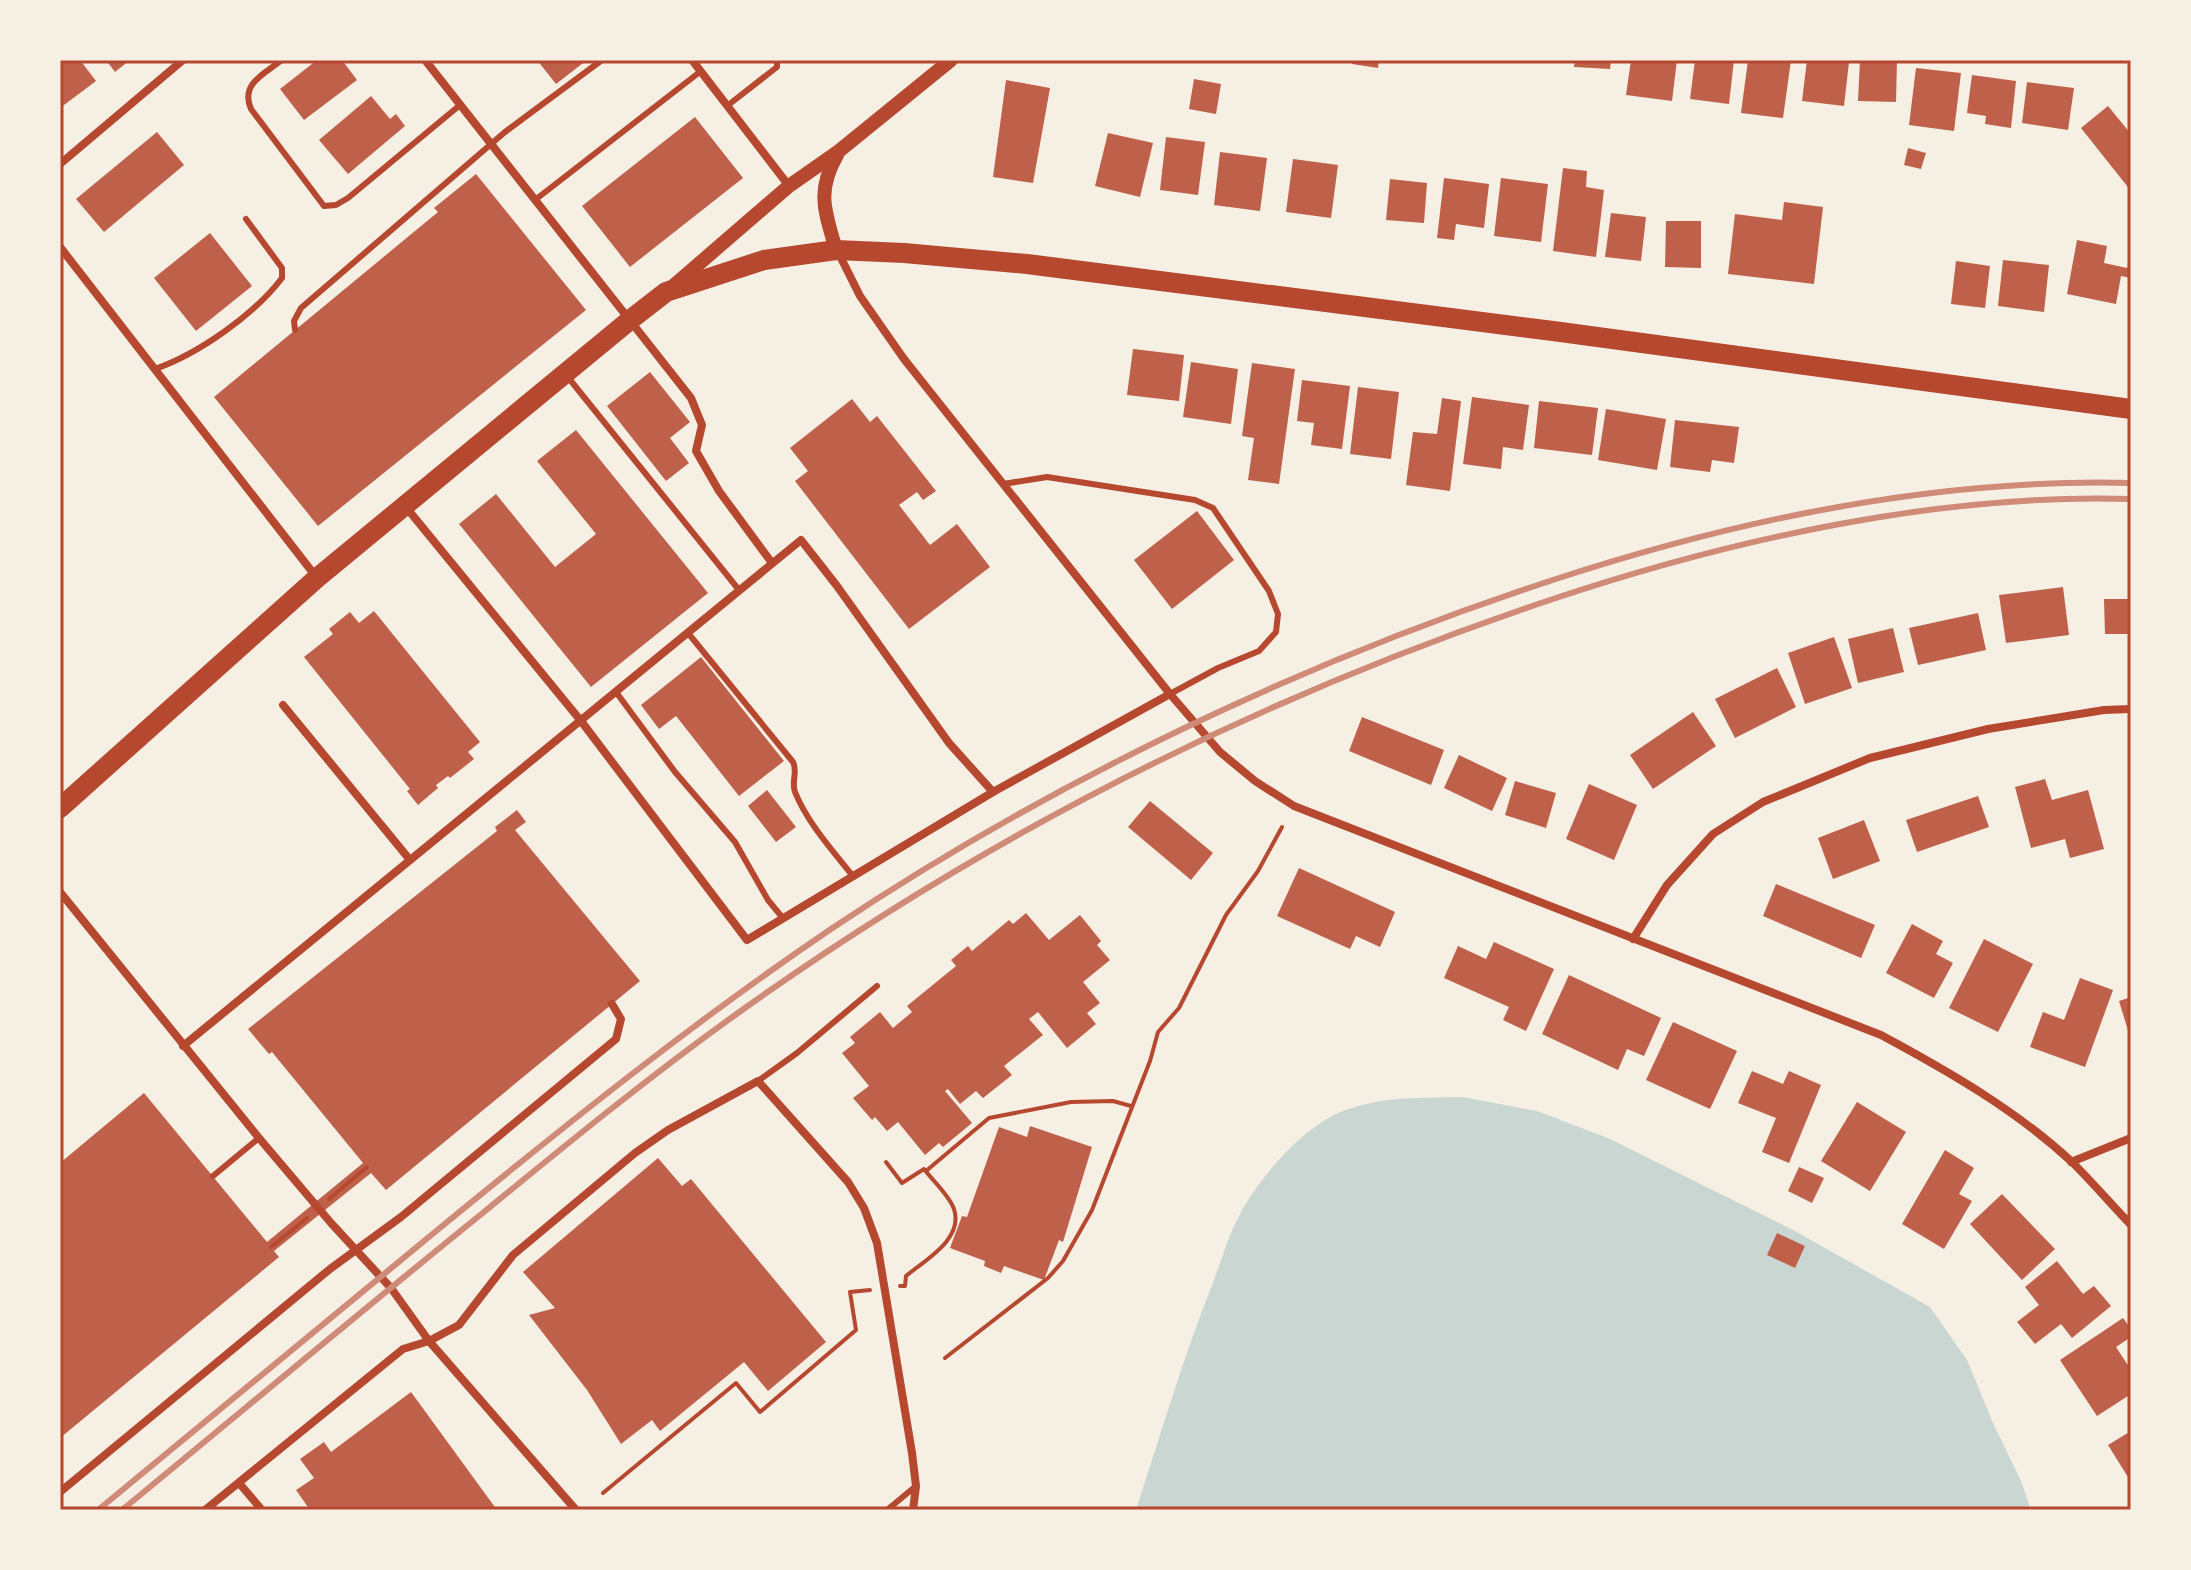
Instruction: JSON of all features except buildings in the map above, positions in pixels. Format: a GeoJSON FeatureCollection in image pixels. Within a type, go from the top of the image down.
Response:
{"type":"FeatureCollection","features":[{"type":"Feature","properties":{"kind":"main road"},"geometry":{"type":"LineString","coordinates":[[60,808],[317,578],[630,320],[666,292],[764,260],[836,250],[1027,264],[2131,409]]}},
{"type":"Feature","properties":{"kind":"street"},"geometry":{"type":"LineString","coordinates":[[60,164],[183,60]]}},
{"type":"Feature","properties":{"kind":"street"},"geometry":{"type":"LineString","coordinates":[[425,60],[691,398],[702,425],[696,451],[719,491],[772,563]]}},
{"type":"Feature","properties":{"kind":"street"},"geometry":{"type":"LineString","coordinates":[[692,60],[789,186]]}},
{"type":"Feature","properties":{"kind":"street"},"geometry":{"type":"LineString","coordinates":[[666,292],[789,186],[839,151],[951,60]]}},
{"type":"Feature","properties":{"kind":"street"},"geometry":{"type":"LineString","coordinates":[[839,151],[826,175],[823,188],[826,215],[836,250],[860,296],[904,359],[1170,694],[1220,752],[1255,781],[1294,806],[1881,1035],[1951,1073],[2019,1119],[2071,1162],[2131,1225]]}},
{"type":"Feature","properties":{"kind":"street"},"geometry":{"type":"LineString","coordinates":[[60,247],[317,578]]}},
{"type":"Feature","properties":{"kind":"street"},"geometry":{"type":"LineString","coordinates":[[405,506],[581,721],[747,940],[993,792],[1170,694]]}},
{"type":"Feature","properties":{"kind":"street"},"geometry":{"type":"LineString","coordinates":[[183,1046],[801,540],[949,743],[993,792]]}},
{"type":"Feature","properties":{"kind":"street"},"geometry":{"type":"LineString","coordinates":[[283,705],[410,860]]}},
{"type":"Feature","properties":{"kind":"street"},"geometry":{"type":"LineString","coordinates":[[1633,939],[1667,885],[1713,834],[1763,802],[1870,758],[1988,729],[2104,710],[2131,709]]}},
{"type":"Feature","properties":{"kind":"street"},"geometry":{"type":"LineString","coordinates":[[60,892],[259,1138],[391,1288],[429,1341],[576,1510]]}},
{"type":"Feature","properties":{"kind":"street"},"geometry":{"type":"LineString","coordinates":[[60,1492],[616,1039],[621,1019],[612,1004]]}},
{"type":"Feature","properties":{"kind":"street"},"geometry":{"type":"LineString","coordinates":[[205,1510],[403,1349],[429,1341],[459,1325],[513,1255],[635,1153],[668,1130],[758,1081],[848,1182],[864,1208],[877,1243],[916,1486],[913,1510]]}},
{"type":"Feature","properties":{"kind":"street"},"geometry":{"type":"LineString","coordinates":[[2071,1162],[2131,1138]]}},
{"type":"Feature","properties":{"kind":"street"},"geometry":{"type":"LineString","coordinates":[[239,1483],[262,1510]]}},
{"type":"Feature","properties":{"kind":"lane"},"geometry":{"type":"LineString","coordinates":[[282,60],[253,83],[247,90],[247,100],[324,206],[336,205],[348,198],[460,105]]}},
{"type":"Feature","properties":{"kind":"lane"},"geometry":{"type":"LineString","coordinates":[[295,330],[294,321],[301,308],[505,132],[602,60]]}},
{"type":"Feature","properties":{"kind":"lane"},"geometry":{"type":"LineString","coordinates":[[727,106],[777,67],[777,60]]}},
{"type":"Feature","properties":{"kind":"lane"},"geometry":{"type":"LineString","coordinates":[[535,200],[701,71]]}},
{"type":"Feature","properties":{"kind":"lane"},"geometry":{"type":"LineString","coordinates":[[155,369],[179,361],[204,346],[262,300],[282,278],[282,268],[246,219]]}},
{"type":"Feature","properties":{"kind":"lane"},"geometry":{"type":"LineString","coordinates":[[565,374],[739,590]]}},
{"type":"Feature","properties":{"kind":"lane"},"geometry":{"type":"LineString","coordinates":[[1003,484],[1047,477],[1195,500],[1213,508],[1269,591],[1278,614],[1276,632],[1259,651],[1218,668],[1170,694]]}},
{"type":"Feature","properties":{"kind":"lane"},"geometry":{"type":"LineString","coordinates":[[688,633],[793,762],[796,770],[795,791],[829,846],[852,875]]}},
{"type":"Feature","properties":{"kind":"lane"},"geometry":{"type":"LineString","coordinates":[[616,692],[675,772],[735,842],[768,900],[782,917]]}},
{"type":"Feature","properties":{"kind":"lane"},"geometry":{"type":"LineString","coordinates":[[758,1081],[877,986]]}},
{"type":"Feature","properties":{"kind":"lane"},"geometry":{"type":"LineString","coordinates":[[213,1176],[259,1138]]}},
{"type":"Feature","properties":{"kind":"lane"},"geometry":{"type":"LineString","coordinates":[[887,1510],[916,1486]]}},
{"type":"Feature","properties":{"kind":"path"},"geometry":{"type":"LineString","coordinates":[[945,1358],[1048,1278],[1063,1261],[1092,1210],[1150,1061],[1158,1032],[1179,1008],[1226,915],[1258,871],[1282,827]]}},
{"type":"Feature","properties":{"kind":"path"},"geometry":{"type":"LineString","coordinates":[[886,1162],[902,1183],[924,1169],[926,1171],[989,1118],[1071,1102],[1113,1101],[1131,1106]]}},
{"type":"Feature","properties":{"kind":"path"},"geometry":{"type":"LineString","coordinates":[[900,1286],[905,1286],[906,1276],[948,1241],[954,1226],[954,1210],[926,1171]]}},
{"type":"Feature","properties":{"kind":"path"},"geometry":{"type":"LineString","coordinates":[[603,1493],[736,1383],[760,1412],[856,1330],[850,1292],[872,1290]]}},
{"type":"Feature","properties":{"kind":"shaded area"},"geometry":{"type":"Polygon","coordinates":[[[1463,1097],[1537,1111],[1610,1139],[1793,1230],[1930,1307],[1967,1360],[2031,1510],[1136,1510],[1228,1240],[1247,1203],[1269,1171],[1312,1129],[1343,1111],[1387,1100],[1463,1097]]]}},
{"type":"Feature","properties":{"kind":"railway"},"geometry":{"type":"LineString","coordinates":[[98,1510],[536,1150],[731,1000],[831,929],[915,875],[1002,823],[1182,729],[1367,647],[1556,579],[1696,538],[1768,521],[1912,495],[1985,487],[2131,483]]}},
{"type":"Feature","properties":{"kind":"railway"},"geometry":{"type":"LineString","coordinates":[[122,1510],[546,1161],[717,1028],[845,940],[941,880],[1138,771],[1239,723],[1447,636],[1553,599],[1693,557],[1765,539],[1912,512],[2059,499],[2131,499]]}}]}
